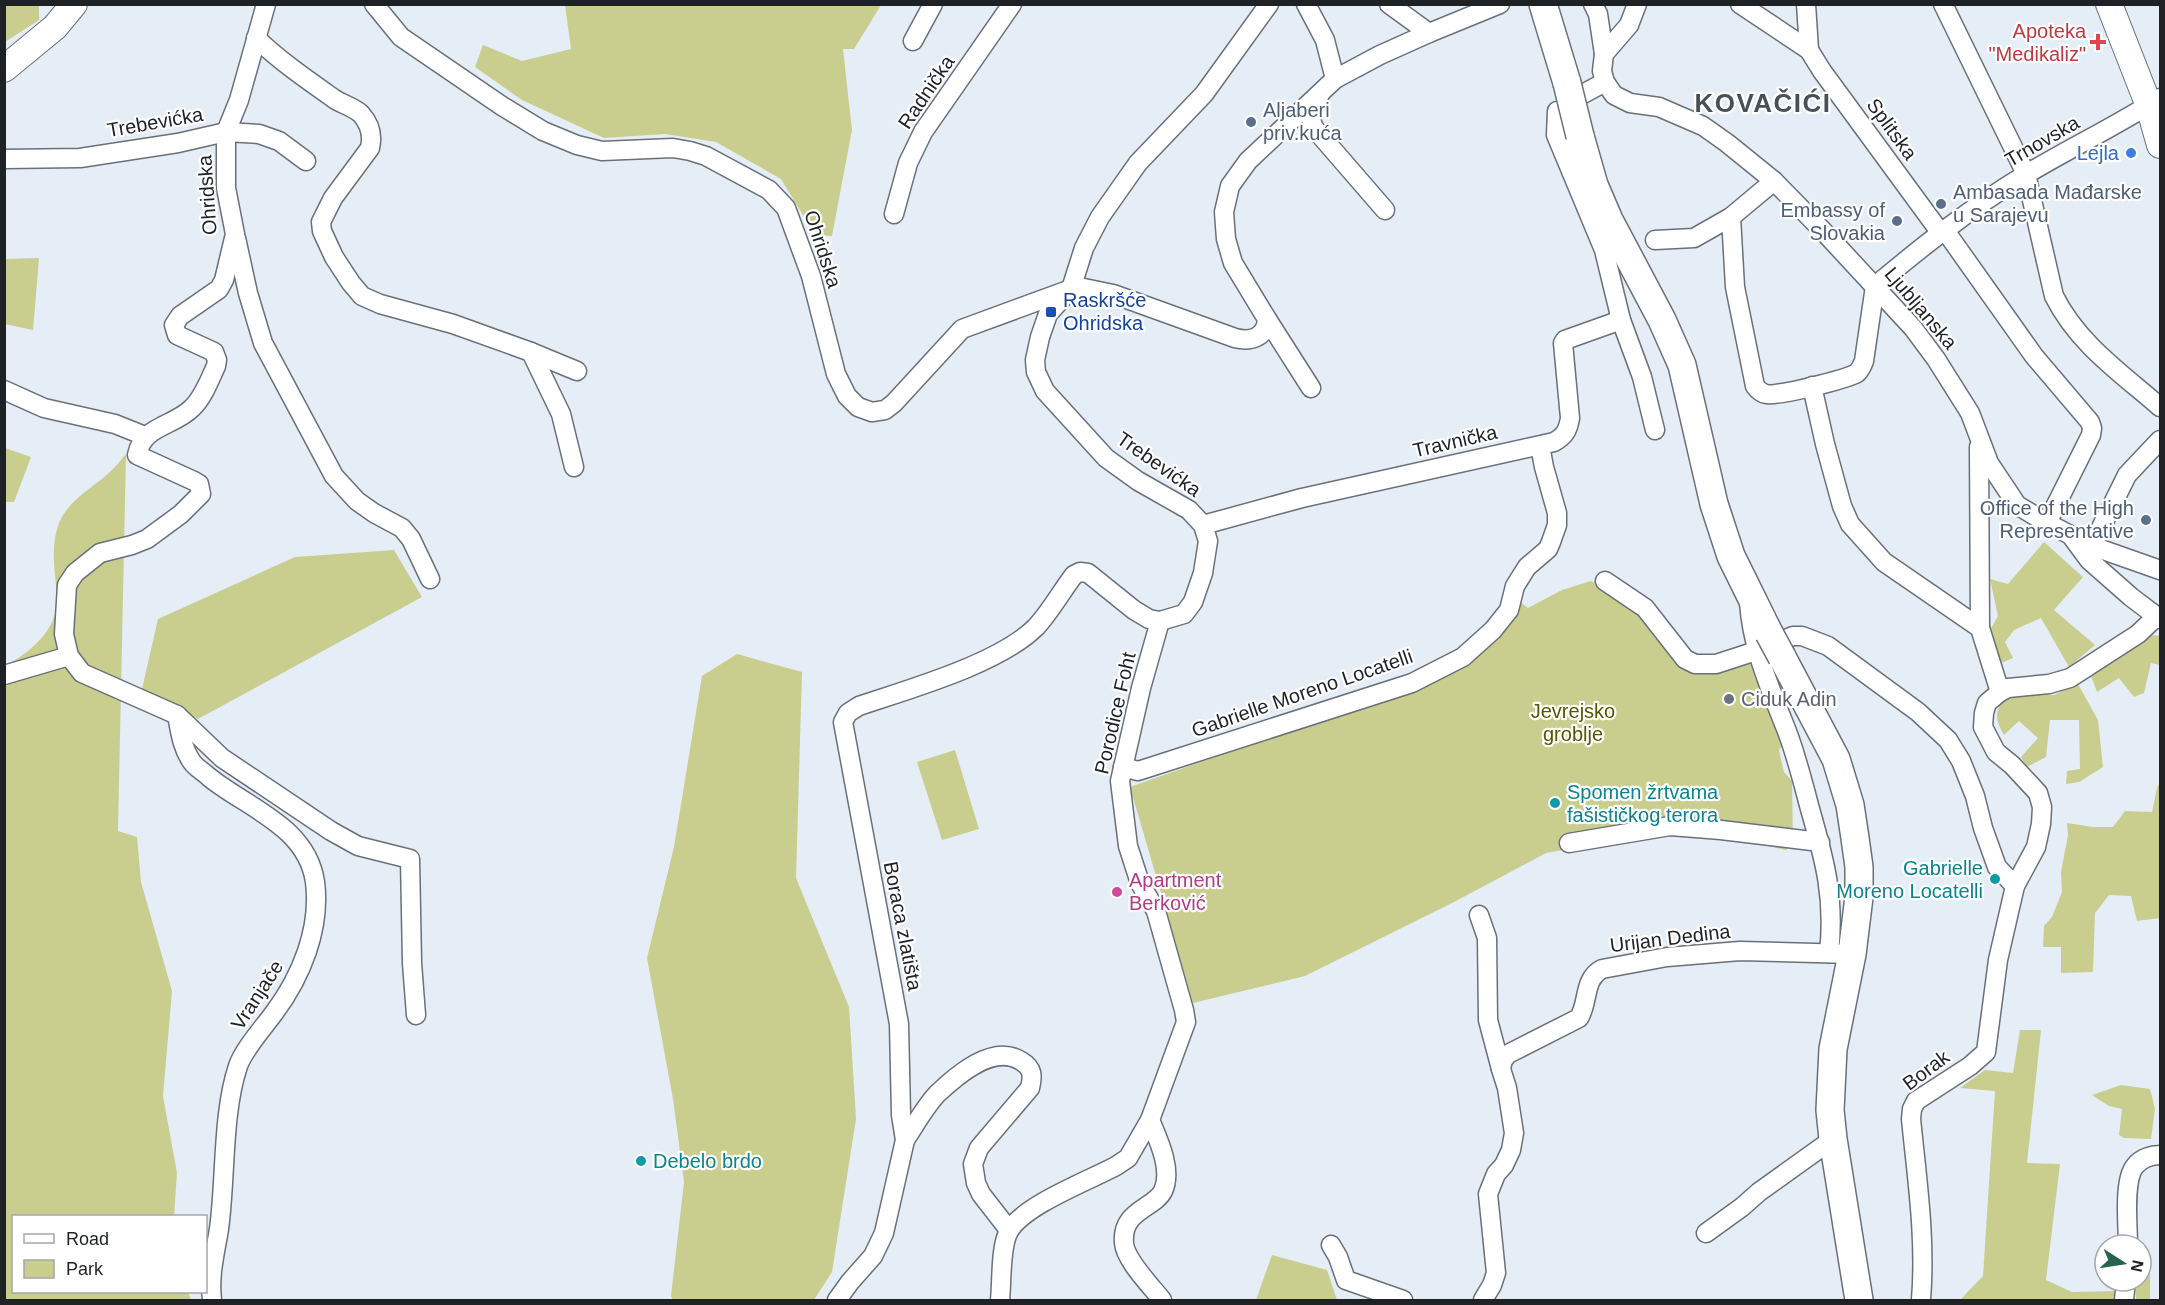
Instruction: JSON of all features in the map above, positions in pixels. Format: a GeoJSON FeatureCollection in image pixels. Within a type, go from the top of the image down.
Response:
{"type":"FeatureCollection","features":[{"type":"Feature","properties":{"kind":"main road"},"geometry":{"type":"LineString","coordinates":[[4,69],[55,27],[74,4]]}},
{"type":"Feature","properties":{"kind":"main road"},"geometry":{"type":"LineString","coordinates":[[1543,4],[1574,89],[1580,136],[1594,185],[1609,220],[1662,320],[1682,364],[1714,504],[1731,556],[1748,592],[1763,642],[1782,657],[1836,759],[1850,805],[1859,867],[1859,897],[1840,954],[1830,1110],[1859,1300]]}},
{"type":"Feature","properties":{"kind":"main road"},"geometry":{"type":"LineString","coordinates":[[2109,4],[2155,102],[2160,145]]}},
{"type":"Feature","properties":{"kind":"street","name":"Ohridska"},"geometry":{"type":"LineString","coordinates":[[145,436],[193,408],[216,366],[217,360],[214,352],[177,335],[174,326],[180,316],[219,289],[224,280],[234,234],[226,188],[226,132],[240,100],[266,4]]}},
{"type":"Feature","properties":{"kind":"street","name":"Ohridska"},"geometry":{"type":"LineString","coordinates":[[374,4],[401,37],[543,131],[578,145],[602,151],[673,148],[690,151],[706,156],[768,190],[786,208],[811,276],[836,374],[848,396],[858,407],[872,412],[885,410],[894,404],[962,328],[1071,289]]}},
{"type":"Feature","properties":{"kind":"street"},"geometry":{"type":"LineString","coordinates":[[913,41],[933,4]]}},
{"type":"Feature","properties":{"kind":"street","name":"Radnička"},"geometry":{"type":"LineString","coordinates":[[894,214],[908,163],[923,132],[1012,4]]}},
{"type":"Feature","properties":{"kind":"street","name":"Trebevićka"},"geometry":{"type":"LineString","coordinates":[[1160,621],[1185,614],[1193,602],[1200,585],[1208,541],[1203,525],[1189,510],[1138,481],[1106,458],[1060,409],[1042,386],[1036,372],[1035,360],[1048,314],[1071,289],[1084,248],[1100,217],[1138,164],[1204,94],[1269,4]]}},
{"type":"Feature","properties":{"kind":"street"},"geometry":{"type":"LineString","coordinates":[[1306,4],[1325,40],[1329,84],[1312,113],[1311,124],[1385,210]]}},
{"type":"Feature","properties":{"kind":"street"},"geometry":{"type":"LineString","coordinates":[[1389,4],[1429,33]]}},
{"type":"Feature","properties":{"kind":"street"},"geometry":{"type":"LineString","coordinates":[[1311,388],[1233,263],[1226,239],[1224,212],[1230,186],[1248,161],[1329,84],[1380,55],[1500,4]]}},
{"type":"Feature","properties":{"kind":"street"},"geometry":{"type":"LineString","coordinates":[[1574,89],[1605,82],[1602,71],[1604,54],[1598,14],[1593,4]]}},
{"type":"Feature","properties":{"kind":"street"},"geometry":{"type":"LineString","coordinates":[[1604,54],[1629,25],[1637,4]]}},
{"type":"Feature","properties":{"kind":"street","name":"Splitska"},"geometry":{"type":"LineString","coordinates":[[1740,4],[1809,51],[2034,356],[2090,422],[2091,435],[2047,523]]}},
{"type":"Feature","properties":{"kind":"street"},"geometry":{"type":"LineString","coordinates":[[1806,4],[1809,51]]}},
{"type":"Feature","properties":{"kind":"street"},"geometry":{"type":"LineString","coordinates":[[1943,4],[2026,174],[2054,296],[2060,309],[2092,348],[2160,407]]}},
{"type":"Feature","properties":{"kind":"street"},"geometry":{"type":"LineString","coordinates":[[256,38],[281,62],[337,101],[359,112],[369,125],[372,139],[370,148],[333,198],[321,222],[322,231],[334,257],[362,296],[380,304],[453,324],[577,371]]}},
{"type":"Feature","properties":{"kind":"street","name":"Ljubljanska"},"geometry":{"type":"LineString","coordinates":[[1605,82],[1614,95],[1621,99],[1659,107],[1703,126],[1774,181],[1913,328],[1936,359],[1970,413],[1989,463],[2017,505],[2092,546],[2160,570]]}},
{"type":"Feature","properties":{"kind":"street","name":"Trnovska"},"geometry":{"type":"LineString","coordinates":[[1875,286],[1942,231],[2026,174],[2114,127],[2155,102]]}},
{"type":"Feature","properties":{"kind":"street"},"geometry":{"type":"LineString","coordinates":[[1557,111],[1556,135],[1604,250],[1621,320],[1642,378],[1655,430]]}},
{"type":"Feature","properties":{"kind":"street","name":"Trebevićka"},"geometry":{"type":"LineString","coordinates":[[4,159],[80,158],[178,143],[226,132],[259,134],[279,141],[306,161]]}},
{"type":"Feature","properties":{"kind":"street"},"geometry":{"type":"LineString","coordinates":[[1655,240],[1694,238],[1731,217],[1774,181]]}},
{"type":"Feature","properties":{"kind":"street"},"geometry":{"type":"LineString","coordinates":[[1731,217],[1735,287],[1755,386],[1763,394],[1773,395],[1812,386],[1854,375],[1860,370],[1864,361],[1875,286]]}},
{"type":"Feature","properties":{"kind":"street"},"geometry":{"type":"LineString","coordinates":[[234,234],[263,343],[334,476],[357,501],[402,528],[411,539],[430,579]]}},
{"type":"Feature","properties":{"kind":"street"},"geometry":{"type":"LineString","coordinates":[[1071,289],[1084,288],[1113,294],[1244,340],[1253,340],[1259,336],[1267,325],[1267,319]]}},
{"type":"Feature","properties":{"kind":"street","name":"Travnička"},"geometry":{"type":"LineString","coordinates":[[1203,525],[1302,498],[1540,446],[1563,437],[1568,429],[1570,408],[1563,343],[1575,336],[1621,320]]}},
{"type":"Feature","properties":{"kind":"street"},"geometry":{"type":"LineString","coordinates":[[531,352],[561,414],[574,467]]}},
{"type":"Feature","properties":{"kind":"street"},"geometry":{"type":"LineString","coordinates":[[1812,386],[1842,506],[1850,524],[1884,562],[1980,628]]}},
{"type":"Feature","properties":{"kind":"street"},"geometry":{"type":"LineString","coordinates":[[4,390],[44,408],[115,424],[145,436],[139,444],[137,455],[199,484],[201,494],[181,514],[147,539],[100,553],[75,573],[67,585],[64,633],[69,656],[82,673],[177,715],[222,758],[331,831],[358,846],[410,859],[412,963],[416,1015]]}},
{"type":"Feature","properties":{"kind":"street"},"geometry":{"type":"LineString","coordinates":[[1979,440],[1980,628],[2000,692]]}},
{"type":"Feature","properties":{"kind":"street"},"geometry":{"type":"LineString","coordinates":[[2092,546],[2127,475],[2160,440]]}},
{"type":"Feature","properties":{"kind":"street","name":"Gabrielle Moreno Locatelli"},"geometry":{"type":"LineString","coordinates":[[1123,767],[1138,771],[1412,683],[1463,657],[1493,630],[1509,610],[1515,586],[1527,567],[1548,549],[1551,542],[1557,525],[1557,513],[1540,446]]}},
{"type":"Feature","properties":{"kind":"street","name":"Ljubljanska"},"geometry":{"type":"LineString","coordinates":[[2071,535],[2089,560],[2158,618]]}},
{"type":"Feature","properties":{"kind":"street","name":"Boraca zlatišta"},"geometry":{"type":"LineString","coordinates":[[837,1300],[873,1256],[884,1233],[905,1140],[901,1115],[899,1024],[843,722],[848,713],[859,706],[977,664],[1012,644],[1034,628],[1074,575],[1080,572],[1088,573],[1134,610],[1149,619],[1160,621]]}},
{"type":"Feature","properties":{"kind":"street"},"geometry":{"type":"LineString","coordinates":[[1605,581],[1645,608],[1685,659],[1695,664],[1716,664],[1763,642],[1802,636],[1828,646],[1918,712],[1948,740],[1961,761],[1975,796],[1983,828],[1997,867],[2015,886],[2036,846],[2042,807],[2038,793],[2012,765],[1996,752],[1983,727],[1984,713],[1988,703],[2008,688],[2049,684],[2070,678],[2138,634],[2158,618]]}},
{"type":"Feature","properties":{"kind":"street","name":"Porodice Foht"},"geometry":{"type":"LineString","coordinates":[[1009,1230],[1033,1208],[1128,1158],[1150,1120],[1186,1022],[1156,911],[1140,883],[1128,846],[1120,781],[1141,688],[1160,621]]}},
{"type":"Feature","properties":{"kind":"street"},"geometry":{"type":"LineString","coordinates":[[1763,642],[1827,869],[1832,925],[1840,954]]}},
{"type":"Feature","properties":{"kind":"street"},"geometry":{"type":"LineString","coordinates":[[4,675],[69,656]]}},
{"type":"Feature","properties":{"kind":"street","name":"Vranjače"},"geometry":{"type":"LineString","coordinates":[[177,715],[182,744],[192,763],[222,787],[259,808],[285,829],[307,856],[315,882],[314,923],[301,968],[284,999],[238,1064],[231,1101],[219,1229],[210,1284],[212,1300]]}},
{"type":"Feature","properties":{"kind":"street"},"geometry":{"type":"LineString","coordinates":[[1569,843],[1670,826],[1820,842]]}},
{"type":"Feature","properties":{"kind":"street","name":"Borak"},"geometry":{"type":"LineString","coordinates":[[1921,1300],[1923,1255],[1912,1109],[1916,1101],[1970,1066],[1986,1052],[1994,981],[2015,886]]}},
{"type":"Feature","properties":{"kind":"street"},"geometry":{"type":"LineString","coordinates":[[1479,915],[1487,938],[1488,1020],[1507,1088],[1514,1133],[1511,1150],[1504,1165],[1496,1174],[1488,1194],[1496,1273],[1483,1300]]}},
{"type":"Feature","properties":{"kind":"street","name":"Urijan Dedina"},"geometry":{"type":"LineString","coordinates":[[1501,1069],[1503,1060],[1508,1054],[1579,1018],[1583,1011],[1588,985],[1595,973],[1602,969],[1667,957],[1740,951],[1840,954]]}},
{"type":"Feature","properties":{"kind":"street","name":"Boraca zlatišta"},"geometry":{"type":"LineString","coordinates":[[905,1140],[936,1095],[973,1064],[989,1058],[1006,1056],[1019,1059],[1030,1067],[1033,1076],[1030,1088],[979,1148],[973,1164],[976,1183],[981,1194],[1009,1230]]}},
{"type":"Feature","properties":{"kind":"street"},"geometry":{"type":"LineString","coordinates":[[1150,1120],[1163,1156],[1166,1178],[1163,1191],[1158,1197],[1134,1213],[1126,1229],[1124,1243],[1128,1256],[1162,1300]]}},
{"type":"Feature","properties":{"kind":"street"},"geometry":{"type":"LineString","coordinates":[[1706,1233],[1833,1139]]}},
{"type":"Feature","properties":{"kind":"street"},"geometry":{"type":"LineString","coordinates":[[2128,1233],[2128,1182],[2134,1166],[2148,1157],[2160,1155]]}},
{"type":"Feature","properties":{"kind":"street"},"geometry":{"type":"LineString","coordinates":[[1000,1300],[1005,1242],[1009,1230]]}},
{"type":"Feature","properties":{"kind":"street"},"geometry":{"type":"LineString","coordinates":[[1331,1245],[1347,1280],[1403,1300]]}},
{"type":"Feature","properties":{"kind":"green space"},"geometry":{"type":"Polygon","coordinates":[[[5,4],[39,5],[39,20],[5,42],[5,4]]]}},
{"type":"Feature","properties":{"kind":"green space"},"geometry":{"type":"Polygon","coordinates":[[[565,5],[881,5],[854,49],[843,49],[852,130],[832,236],[815,235],[781,179],[716,142],[665,134],[604,138],[522,100],[475,67],[483,45],[522,61],[571,49],[565,5]]]}},
{"type":"Feature","properties":{"kind":"green space"},"geometry":{"type":"Polygon","coordinates":[[[39,258],[33,330],[5,324],[5,259],[39,258]]]}},
{"type":"Feature","properties":{"kind":"green space"},"geometry":{"type":"Polygon","coordinates":[[[5,448],[31,457],[14,502],[5,502],[5,448]]]}},
{"type":"Feature","properties":{"kind":"green space"},"geometry":{"type":"Polygon","coordinates":[[[126,454],[118,831],[137,837],[141,882],[172,991],[163,1096],[177,1173],[174,1215],[12,1215],[12,1293],[188,1293],[191,1300],[5,1300],[5,666],[24,654],[42,638],[53,619],[57,596],[55,541],[59,523],[76,499],[116,466],[126,454]]]}},
{"type":"Feature","properties":{"kind":"green space"},"geometry":{"type":"Polygon","coordinates":[[[2044,542],[2083,577],[2054,610],[2095,645],[2069,667],[2041,618],[2014,630],[2005,642],[2013,658],[1999,664],[1990,630],[1998,616],[1990,579],[2008,584],[2044,542]]]}},
{"type":"Feature","properties":{"kind":"green space"},"geometry":{"type":"Polygon","coordinates":[[[394,550],[422,597],[198,719],[142,689],[158,619],[295,557],[394,550]]]}},
{"type":"Feature","properties":{"kind":"green space","name":"Jevrejsko groblje"},"geometry":{"type":"Polygon","coordinates":[[[1591,581],[1642,607],[1683,665],[1748,661],[1755,664],[1786,746],[1780,748],[1779,751],[1784,772],[1792,781],[1793,841],[1786,850],[1717,835],[1642,836],[1546,853],[1454,902],[1305,976],[1193,1003],[1130,787],[1432,680],[1516,599],[1528,608],[1562,590],[1591,581]]]}},
{"type":"Feature","properties":{"kind":"green space"},"geometry":{"type":"Polygon","coordinates":[[[2152,635],[2160,636],[2160,665],[2151,663],[2144,693],[2134,697],[2119,678],[2097,692],[2090,673],[2152,635]]]}},
{"type":"Feature","properties":{"kind":"green space"},"geometry":{"type":"Polygon","coordinates":[[[737,654],[802,672],[796,878],[849,1007],[856,1119],[832,1272],[814,1300],[673,1300],[671,1296],[684,1182],[673,1099],[647,958],[674,847],[702,676],[737,654]]]}},
{"type":"Feature","properties":{"kind":"green space"},"geometry":{"type":"Polygon","coordinates":[[[2078,684],[2098,720],[2103,767],[2079,782],[2066,784],[2067,771],[2080,769],[2079,720],[2050,720],[2046,757],[2027,767],[2021,757],[2038,738],[2019,721],[2004,735],[1999,725],[1997,712],[2005,699],[2040,694],[2054,695],[2078,684]]]}},
{"type":"Feature","properties":{"kind":"green space"},"geometry":{"type":"Polygon","coordinates":[[[955,750],[979,829],[942,840],[917,762],[955,750]]]}},
{"type":"Feature","properties":{"kind":"green space"},"geometry":{"type":"Polygon","coordinates":[[[2160,782],[2160,918],[2137,921],[2131,896],[2109,895],[2095,913],[2093,972],[2061,973],[2061,947],[2043,947],[2044,926],[2052,917],[2062,892],[2061,872],[2068,835],[2067,823],[2113,827],[2125,811],[2152,812],[2160,782]]]}},
{"type":"Feature","properties":{"kind":"green space"},"geometry":{"type":"Polygon","coordinates":[[[2020,1030],[2041,1030],[2027,1163],[2060,1164],[2046,1280],[2072,1292],[2117,1293],[2116,1300],[1960,1300],[1983,1276],[1995,1091],[1960,1088],[1985,1070],[2013,1073],[2020,1030]]]}},
{"type":"Feature","properties":{"kind":"green space"},"geometry":{"type":"Polygon","coordinates":[[[2121,1085],[2150,1089],[2155,1109],[2151,1139],[2124,1138],[2119,1135],[2122,1109],[2109,1106],[2092,1095],[2121,1085]]]}},
{"type":"Feature","properties":{"kind":"green space"},"geometry":{"type":"Polygon","coordinates":[[[1272,1255],[1327,1270],[1337,1300],[1256,1300],[1272,1255]]]}},
{"type":"Feature","properties":{"kind":"green space"},"geometry":{"type":"Polygon","coordinates":[[[2136,1293],[2150,1293],[2150,1300],[2136,1300],[2136,1293]]]}},
{"type":"Feature","properties":{"kind":"place","name":"Apoteka \"Medikaliz\""},"geometry":{"type":"Point","coordinates":[2098,42]}},
{"type":"Feature","properties":{"kind":"place","name":"Aljaberi priv.kuća"},"geometry":{"type":"Point","coordinates":[1251,122]}},
{"type":"Feature","properties":{"kind":"place","name":"Lejla"},"geometry":{"type":"Point","coordinates":[2131,153]}},
{"type":"Feature","properties":{"kind":"place","name":"Ambasada Mađarske u Sarajevu"},"geometry":{"type":"Point","coordinates":[1941,204]}},
{"type":"Feature","properties":{"kind":"place","name":"Embassy of Slovakia"},"geometry":{"type":"Point","coordinates":[1897,221]}},
{"type":"Feature","properties":{"kind":"place","name":"Raskršće Ohridska"},"geometry":{"type":"Point","coordinates":[1051,312]}},
{"type":"Feature","properties":{"kind":"place","name":"Office of the High Representative"},"geometry":{"type":"Point","coordinates":[2146,520]}},
{"type":"Feature","properties":{"kind":"place","name":"Ciduk Adin"},"geometry":{"type":"Point","coordinates":[1729,699]}},
{"type":"Feature","properties":{"kind":"place","name":"Spomen žrtvama fašističkog terora"},"geometry":{"type":"Point","coordinates":[1555,803]}},
{"type":"Feature","properties":{"kind":"place","name":"Gabrielle Moreno Locatelli"},"geometry":{"type":"Point","coordinates":[1995,879]}},
{"type":"Feature","properties":{"kind":"place","name":"Apartment Berković"},"geometry":{"type":"Point","coordinates":[1117,892]}},
{"type":"Feature","properties":{"kind":"place","name":"Debelo brdo"},"geometry":{"type":"Point","coordinates":[641,1161]}},
{"type":"Feature","properties":{"kind":"district","name":"KOVAČIĆI"},"geometry":{"type":"Point","coordinates":[1763,103]}}]}
